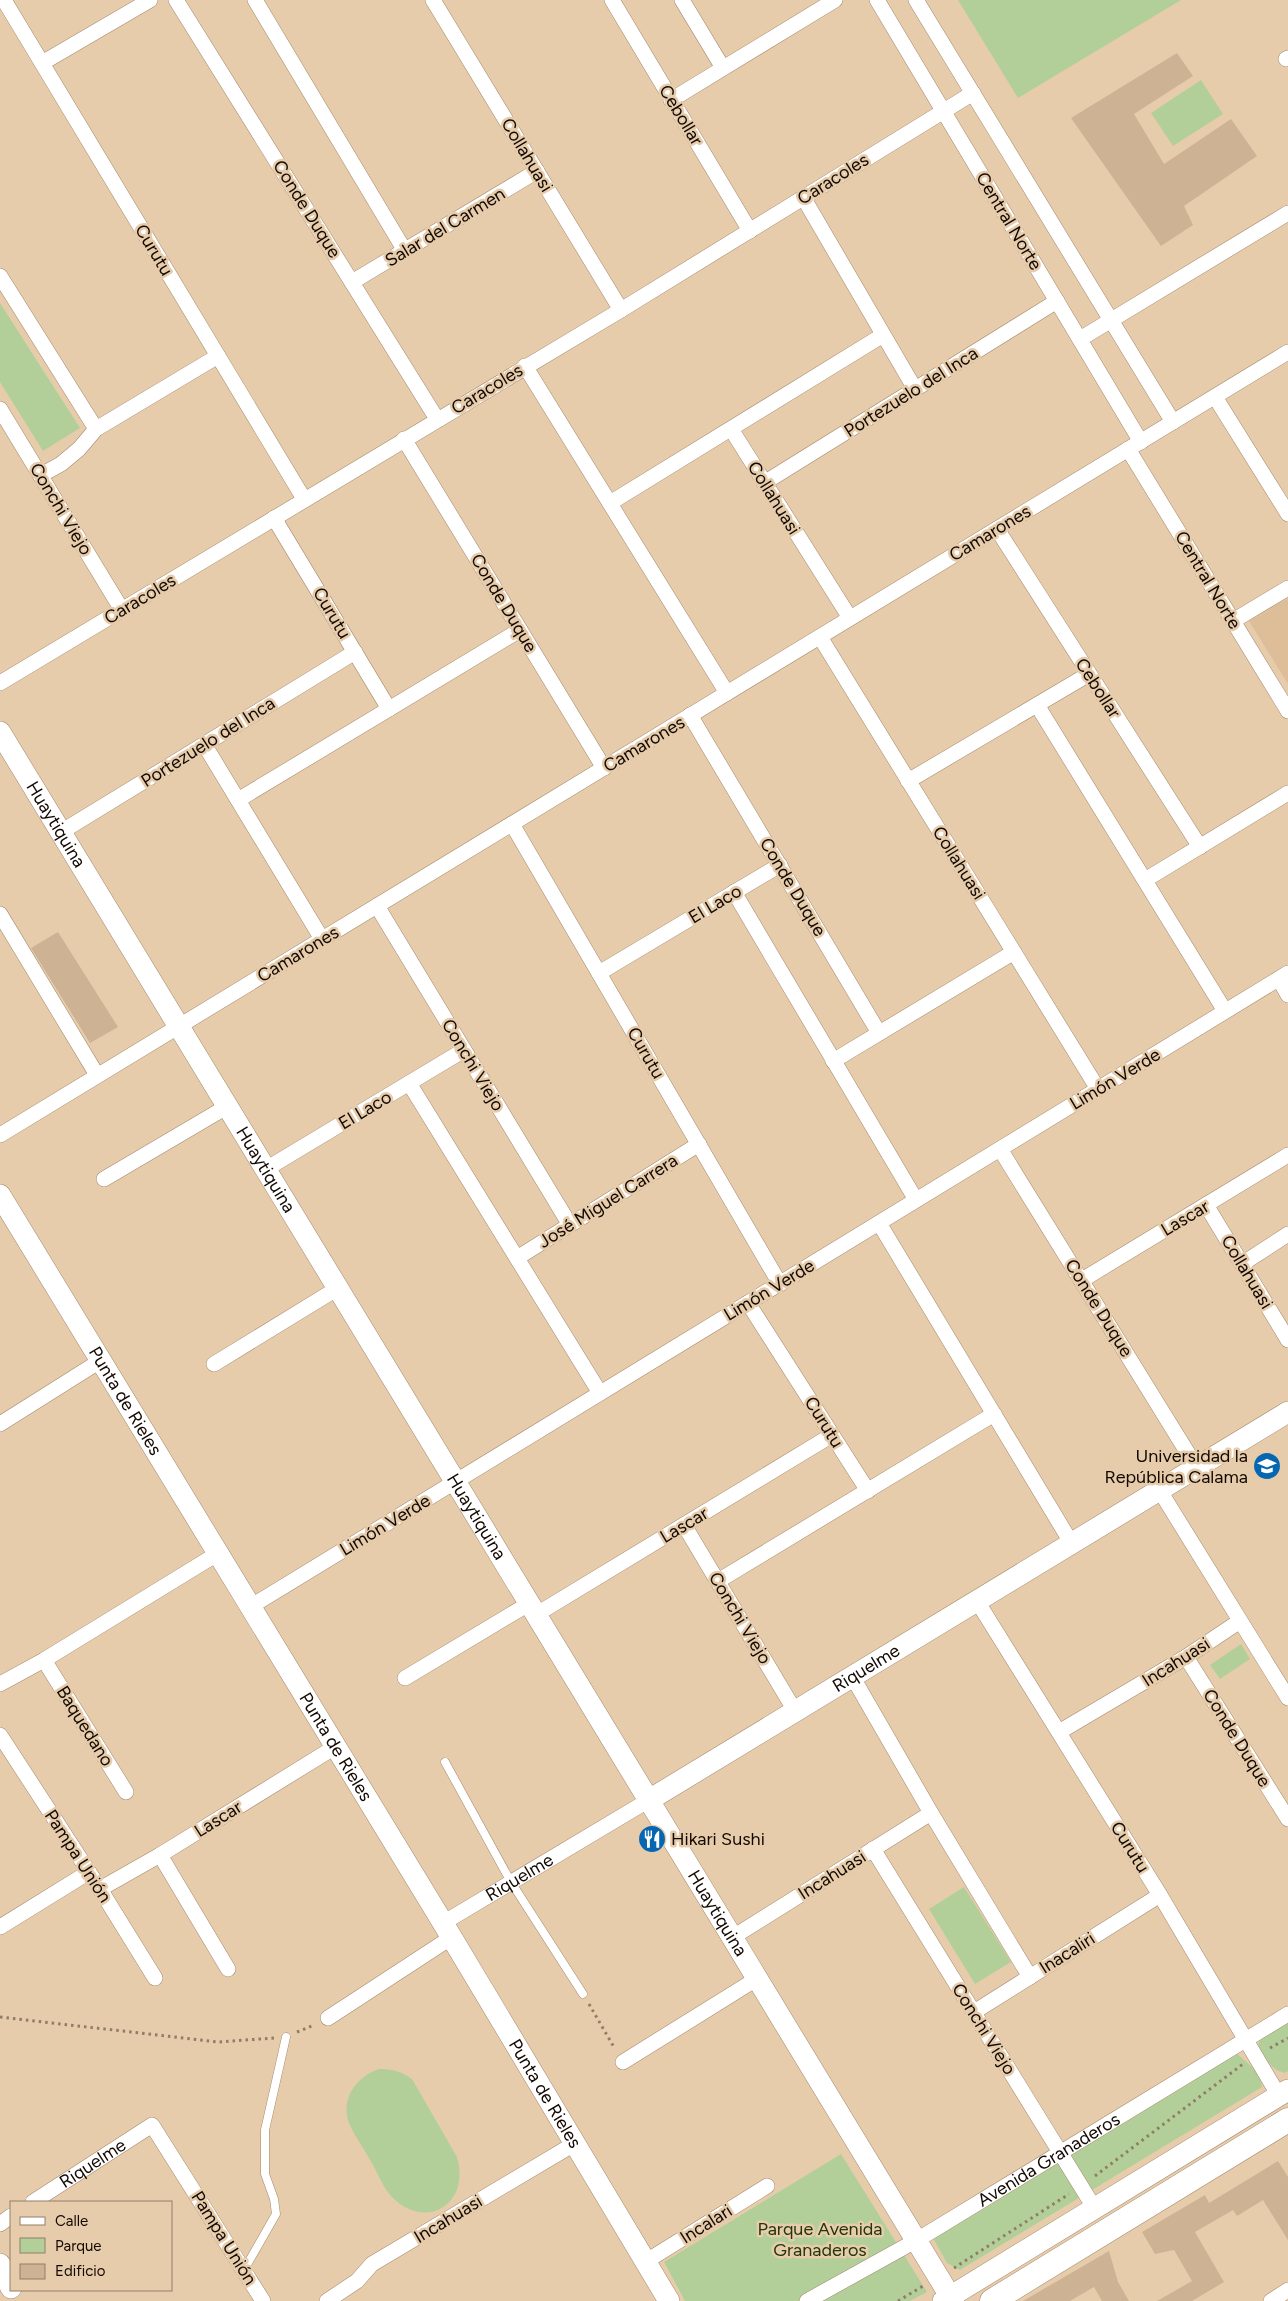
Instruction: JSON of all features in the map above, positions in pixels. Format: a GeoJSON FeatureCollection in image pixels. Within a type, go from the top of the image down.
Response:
{"type":"FeatureCollection","features":[{"type":"Feature","properties":{"kind":"main road","name":"Huaytiquina"},"geometry":{"type":"LineString","coordinates":[[0,732],[917,2240],[949,2300]]}},
{"type":"Feature","properties":{"kind":"main road","name":"Punta de Rieles"},"geometry":{"type":"LineString","coordinates":[[0,1195],[447,1930],[669,2301]]}},
{"type":"Feature","properties":{"kind":"main road","name":"Riquelme"},"geometry":{"type":"LineString","coordinates":[[649,1800],[1288,1412]]}},
{"type":"Feature","properties":{"kind":"main road"},"geometry":{"type":"LineString","coordinates":[[949,2300],[1283,2093]]}},
{"type":"Feature","properties":{"kind":"main road"},"geometry":{"type":"LineString","coordinates":[[992,2301],[1288,2120]]}},
{"type":"Feature","properties":{"kind":"main road"},"geometry":{"type":"LineString","coordinates":[[0,2264],[10,2285]]}},
{"type":"Feature","properties":{"kind":"street","name":"Curutu"},"geometry":{"type":"LineString","coordinates":[[4,0],[304,499]]}},
{"type":"Feature","properties":{"kind":"street"},"geometry":{"type":"LineString","coordinates":[[42,63],[150,0]]}},
{"type":"Feature","properties":{"kind":"street","name":"Conde Duque"},"geometry":{"type":"LineString","coordinates":[[176,0],[437,419]]}},
{"type":"Feature","properties":{"kind":"street"},"geometry":{"type":"LineString","coordinates":[[255,0],[405,251]]}},
{"type":"Feature","properties":{"kind":"street","name":"Collahuasi"},"geometry":{"type":"LineString","coordinates":[[433,0],[621,310]]}},
{"type":"Feature","properties":{"kind":"street","name":"Cebollar"},"geometry":{"type":"LineString","coordinates":[[612,0],[750,231]]}},
{"type":"Feature","properties":{"kind":"street"},"geometry":{"type":"LineString","coordinates":[[682,0],[723,68]]}},
{"type":"Feature","properties":{"kind":"street"},"geometry":{"type":"LineString","coordinates":[[671,100],[835,0]]}},
{"type":"Feature","properties":{"kind":"street","name":"Central Norte"},"geometry":{"type":"LineString","coordinates":[[877,0],[1080,339],[1135,446],[1233,621],[1288,711]]}},
{"type":"Feature","properties":{"kind":"street","name":"Central Norte"},"geometry":{"type":"LineString","coordinates":[[916,0],[1173,422]]}},
{"type":"Feature","properties":{"kind":"street","name":"Caracoles"},"geometry":{"type":"LineString","coordinates":[[0,683],[621,310],[973,93]]}},
{"type":"Feature","properties":{"kind":"street","name":"Salar del Carmen"},"geometry":{"type":"LineString","coordinates":[[352,282],[537,171]]}},
{"type":"Feature","properties":{"kind":"street"},"geometry":{"type":"LineString","coordinates":[[803,197],[915,389]]}},
{"type":"Feature","properties":{"kind":"street"},"geometry":{"type":"LineString","coordinates":[[1080,339],[1288,213]]}},
{"type":"Feature","properties":{"kind":"street"},"geometry":{"type":"LineString","coordinates":[[0,276],[96,429]]}},
{"type":"Feature","properties":{"kind":"street","name":"Portezuelo del Inca"},"geometry":{"type":"LineString","coordinates":[[764,483],[1057,301]]}},
{"type":"Feature","properties":{"kind":"street"},"geometry":{"type":"LineString","coordinates":[[610,504],[883,335]]}},
{"type":"Feature","properties":{"kind":"street","name":"Camarones"},"geometry":{"type":"LineString","coordinates":[[0,1135],[1288,352]]}},
{"type":"Feature","properties":{"kind":"street"},"geometry":{"type":"LineString","coordinates":[[41,475],[61,464],[79,449],[96,429],[218,356]]}},
{"type":"Feature","properties":{"kind":"street"},"geometry":{"type":"LineString","coordinates":[[525,366],[727,693]]}},
{"type":"Feature","properties":{"kind":"street"},"geometry":{"type":"LineString","coordinates":[[1215,397],[1287,509]]}},
{"type":"Feature","properties":{"kind":"street","name":"Conchi Viejo"},"geometry":{"type":"LineString","coordinates":[[0,409],[122,610]]}},
{"type":"Feature","properties":{"kind":"street","name":"Collahuasi"},"geometry":{"type":"LineString","coordinates":[[730,429],[850,618]]}},
{"type":"Feature","properties":{"kind":"street","name":"Conde Duque"},"geometry":{"type":"LineString","coordinates":[[404,439],[604,768]]}},
{"type":"Feature","properties":{"kind":"street","name":"Curutu"},"geometry":{"type":"LineString","coordinates":[[274,518],[389,709]]}},
{"type":"Feature","properties":{"kind":"street","name":"Cebollar"},"geometry":{"type":"LineString","coordinates":[[997,530],[1200,846]]}},
{"type":"Feature","properties":{"kind":"street"},"geometry":{"type":"LineString","coordinates":[[1233,621],[1288,588]]}},
{"type":"Feature","properties":{"kind":"street"},"geometry":{"type":"LineString","coordinates":[[238,800],[520,630]]}},
{"type":"Feature","properties":{"kind":"street","name":"Collahuasi"},"geometry":{"type":"LineString","coordinates":[[820,637],[1098,1089]]}},
{"type":"Feature","properties":{"kind":"street","name":"Portezuelo del Inca"},"geometry":{"type":"LineString","coordinates":[[61,832],[355,652]]}},
{"type":"Feature","properties":{"kind":"street"},"geometry":{"type":"LineString","coordinates":[[908,780],[1089,674]]}},
{"type":"Feature","properties":{"kind":"street"},"geometry":{"type":"LineString","coordinates":[[1036,705],[1226,1011]]}},
{"type":"Feature","properties":{"kind":"street","name":"Conde Duque"},"geometry":{"type":"LineString","coordinates":[[690,716],[880,1033]]}},
{"type":"Feature","properties":{"kind":"street"},"geometry":{"type":"LineString","coordinates":[[204,744],[322,939]]}},
{"type":"Feature","properties":{"kind":"street"},"geometry":{"type":"LineString","coordinates":[[1144,880],[1288,793]]}},
{"type":"Feature","properties":{"kind":"street","name":"Curutu"},"geometry":{"type":"LineString","coordinates":[[512,824],[780,1284]]}},
{"type":"Feature","properties":{"kind":"street","name":"El Laco"},"geometry":{"type":"LineString","coordinates":[[599,973],[780,865]]}},
{"type":"Feature","properties":{"kind":"street"},"geometry":{"type":"LineString","coordinates":[[734,892],[916,1200]]}},
{"type":"Feature","properties":{"kind":"street","name":"Conchi Viejo"},"geometry":{"type":"LineString","coordinates":[[377,906],[570,1225]]}},
{"type":"Feature","properties":{"kind":"street"},"geometry":{"type":"LineString","coordinates":[[0,914],[97,1075]]}},
{"type":"Feature","properties":{"kind":"street"},"geometry":{"type":"LineString","coordinates":[[833,1061],[1014,952]]}},
{"type":"Feature","properties":{"kind":"street"},"geometry":{"type":"LineString","coordinates":[[1283,976],[1288,994]]}},
{"type":"Feature","properties":{"kind":"street","name":"Limón Verde"},"geometry":{"type":"LineString","coordinates":[[250,1607],[1283,976]]}},
{"type":"Feature","properties":{"kind":"street","name":"El Laco"},"geometry":{"type":"LineString","coordinates":[[266,1169],[464,1050]]}},
{"type":"Feature","properties":{"kind":"street"},"geometry":{"type":"LineString","coordinates":[[409,1083],[600,1393]]}},
{"type":"Feature","properties":{"kind":"street"},"geometry":{"type":"LineString","coordinates":[[104,1179],[228,1106]]}},
{"type":"Feature","properties":{"kind":"street","name":"José Miguel Carrera"},"geometry":{"type":"LineString","coordinates":[[517,1258],[699,1144]]}},
{"type":"Feature","properties":{"kind":"street","name":"Conde Duque"},"geometry":{"type":"LineString","coordinates":[[1000,1148],[1197,1468]]}},
{"type":"Feature","properties":{"kind":"street","name":"Lascar"},"geometry":{"type":"LineString","coordinates":[[1082,1280],[1288,1155]]}},
{"type":"Feature","properties":{"kind":"street","name":"Collahuasi"},"geometry":{"type":"LineString","coordinates":[[1206,1205],[1288,1340]]}},
{"type":"Feature","properties":{"kind":"street"},"geometry":{"type":"LineString","coordinates":[[879,1223],[1072,1544]]}},
{"type":"Feature","properties":{"kind":"street"},"geometry":{"type":"LineString","coordinates":[[1242,1264],[1288,1234]]}},
{"type":"Feature","properties":{"kind":"street"},"geometry":{"type":"LineString","coordinates":[[214,1364],[338,1288]]}},
{"type":"Feature","properties":{"kind":"street","name":"Curutu"},"geometry":{"type":"LineString","coordinates":[[748,1302],[868,1491]]}},
{"type":"Feature","properties":{"kind":"street"},"geometry":{"type":"LineString","coordinates":[[0,1424],[100,1361]]}},
{"type":"Feature","properties":{"kind":"street"},"geometry":{"type":"LineString","coordinates":[[718,1581],[994,1414]]}},
{"type":"Feature","properties":{"kind":"street","name":"Lascar"},"geometry":{"type":"LineString","coordinates":[[405,1678],[684,1525],[832,1435]]}},
{"type":"Feature","properties":{"kind":"street"},"geometry":{"type":"LineString","coordinates":[[1160,1491],[1288,1698]]}},
{"type":"Feature","properties":{"kind":"street","name":"Conchi Viejo"},"geometry":{"type":"LineString","coordinates":[[684,1525],[796,1711]]}},
{"type":"Feature","properties":{"kind":"street"},"geometry":{"type":"LineString","coordinates":[[0,1684],[44,1660],[217,1554]]}},
{"type":"Feature","properties":{"kind":"street","name":"Curutu"},"geometry":{"type":"LineString","coordinates":[[977,1601],[1160,1895],[1245,2039],[1283,2093]]}},
{"type":"Feature","properties":{"kind":"street","name":"Incahuasi"},"geometry":{"type":"LineString","coordinates":[[1059,1732],[1186,1657],[1240,1621]]}},
{"type":"Feature","properties":{"kind":"street","name":"Conde Duque"},"geometry":{"type":"LineString","coordinates":[[1186,1657],[1288,1819]]}},
{"type":"Feature","properties":{"kind":"street","name":"Baquedano"},"geometry":{"type":"LineString","coordinates":[[44,1660],[126,1792]]}},
{"type":"Feature","properties":{"kind":"street"},"geometry":{"type":"LineString","coordinates":[[852,1676],[931,1813],[1030,1977]]}},
{"type":"Feature","properties":{"kind":"street","name":"Pampa Unión"},"geometry":{"type":"LineString","coordinates":[[0,1735],[155,1978]]}},
{"type":"Feature","properties":{"kind":"street","name":"Lascar"},"geometry":{"type":"LineString","coordinates":[[100,1889],[160,1855],[335,1747]]}},
{"type":"Feature","properties":{"kind":"street","name":"Riquelme"},"geometry":{"type":"LineString","coordinates":[[328,2018],[511,1882],[649,1800]]}},
{"type":"Feature","properties":{"kind":"street","name":"Incahuasi"},"geometry":{"type":"LineString","coordinates":[[733,1937],[931,1813]]}},
{"type":"Feature","properties":{"kind":"street","name":"Conchi Viejo"},"geometry":{"type":"LineString","coordinates":[[873,1849],[1095,2209]]}},
{"type":"Feature","properties":{"kind":"street"},"geometry":{"type":"LineString","coordinates":[[160,1855],[228,1969]]}},
{"type":"Feature","properties":{"kind":"street"},"geometry":{"type":"LineString","coordinates":[[0,1927],[89,1872]]}},
{"type":"Feature","properties":{"kind":"street","name":"Inacaliri"},"geometry":{"type":"LineString","coordinates":[[974,2012],[1160,1895]]}},
{"type":"Feature","properties":{"kind":"street"},"geometry":{"type":"LineString","coordinates":[[623,2062],[758,1978]]}},
{"type":"Feature","properties":{"kind":"street","name":"Avenida Granaderos"},"geometry":{"type":"LineString","coordinates":[[807,2301],[917,2240],[1288,2014]]}},
{"type":"Feature","properties":{"kind":"street","name":"Riquelme"},"geometry":{"type":"LineString","coordinates":[[35,2201],[152,2125]]}},
{"type":"Feature","properties":{"kind":"street","name":"Pampa Unión"},"geometry":{"type":"LineString","coordinates":[[152,2125],[263,2301]]}},
{"type":"Feature","properties":{"kind":"street","name":"Incahuasi"},"geometry":{"type":"LineString","coordinates":[[327,2301],[357,2281],[372,2264],[574,2144]]}},
{"type":"Feature","properties":{"kind":"street","name":"Incalari"},"geometry":{"type":"LineString","coordinates":[[645,2262],[767,2186]]}},
{"type":"Feature","properties":{"kind":"street"},"geometry":{"type":"LineString","coordinates":[[1271,2301],[1288,2290]]}},
{"type":"Feature","properties":{"kind":"lane"},"geometry":{"type":"LineString","coordinates":[[445,1762],[511,1882],[583,1994]]}},
{"type":"Feature","properties":{"kind":"lane"},"geometry":{"type":"LineString","coordinates":[[244,2270],[276,2214],[274,2199],[265,2174],[265,2130],[286,2037]]}},
{"type":"Feature","properties":{"kind":"path"},"geometry":{"type":"LineString","coordinates":[[583,1994],[623,2062]]}},
{"type":"Feature","properties":{"kind":"path"},"geometry":{"type":"LineString","coordinates":[[0,2017],[218,2042],[286,2037],[328,2018]]}},
{"type":"Feature","properties":{"kind":"path"},"geometry":{"type":"LineString","coordinates":[[898,2301],[938,2278],[1081,2186],[1241,2065],[1288,2038]]}},
{"type":"Feature","properties":{"kind":"shaded area"},"geometry":{"type":"Polygon","coordinates":[[[1288,598],[1288,684],[1249,621],[1288,598]]]}},
{"type":"Feature","properties":{"kind":"green space"},"geometry":{"type":"Polygon","coordinates":[[[958,0],[1181,0],[1018,98],[958,0]]]}},
{"type":"Feature","properties":{"kind":"green space"},"geometry":{"type":"Polygon","coordinates":[[[1201,80],[1223,114],[1173,146],[1151,113],[1201,80]]]}},
{"type":"Feature","properties":{"kind":"green space"},"geometry":{"type":"Polygon","coordinates":[[[0,303],[80,428],[43,451],[0,382],[0,303]]]}},
{"type":"Feature","properties":{"kind":"green space"},"geometry":{"type":"Polygon","coordinates":[[[1241,1644],[1250,1659],[1220,1679],[1210,1665],[1241,1644]]]}},
{"type":"Feature","properties":{"kind":"green space"},"geometry":{"type":"Polygon","coordinates":[[[964,1887],[1011,1962],[975,1984],[929,1909],[964,1887]]]}},
{"type":"Feature","properties":{"kind":"green space"},"geometry":{"type":"Polygon","coordinates":[[[1288,2020],[1288,2071],[1285,2073],[1272,2066],[1258,2047],[1260,2036],[1288,2020]]]}},
{"type":"Feature","properties":{"kind":"green space","name":"Parque Avenida Granaderos"},"geometry":{"type":"Polygon","coordinates":[[[1235,2052],[1259,2073],[1262,2087],[960,2270],[947,2263],[933,2238],[1235,2052]]]}},
{"type":"Feature","properties":{"kind":"green space"},"geometry":{"type":"Polygon","coordinates":[[[379,2069],[396,2071],[412,2079],[457,2157],[459,2174],[457,2190],[451,2200],[437,2210],[421,2212],[405,2207],[397,2202],[382,2183],[349,2123],[347,2105],[352,2090],[364,2077],[379,2069]]]}},
{"type":"Feature","properties":{"kind":"green space","name":"Parque Avenida Granaderos"},"geometry":{"type":"Polygon","coordinates":[[[841,2154],[927,2292],[910,2301],[685,2301],[664,2262],[841,2154]]]}},
{"type":"Feature","properties":{"kind":"building"},"geometry":{"type":"Polygon","coordinates":[[[1177,53],[1193,76],[1134,114],[1164,164],[1231,119],[1257,156],[1184,206],[1193,225],[1161,246],[1071,118],[1177,53]]]}},
{"type":"Feature","properties":{"kind":"building"},"geometry":{"type":"Polygon","coordinates":[[[58,932],[118,1027],[90,1043],[31,948],[58,932]]]}},
{"type":"Feature","properties":{"kind":"building"},"geometry":{"type":"Polygon","coordinates":[[[1278,2161],[1288,2177],[1288,2240],[1263,2200],[1237,2216],[1233,2210],[1195,2232],[1224,2282],[1192,2301],[1157,2301],[1192,2281],[1174,2250],[1155,2254],[1142,2232],[1205,2195],[1209,2203],[1278,2161]]]}},
{"type":"Feature","properties":{"kind":"building"},"geometry":{"type":"Polygon","coordinates":[[[1109,2251],[1118,2282],[1129,2301],[1102,2301],[1094,2287],[1070,2301],[1023,2301],[1109,2251]]]}},
{"type":"Feature","properties":{"kind":"place","name":"Universidad la República Calama"},"geometry":{"type":"Point","coordinates":[1267,1466]}},
{"type":"Feature","properties":{"kind":"place","name":"Hikari Sushi"},"geometry":{"type":"Point","coordinates":[652,1839]}}]}
